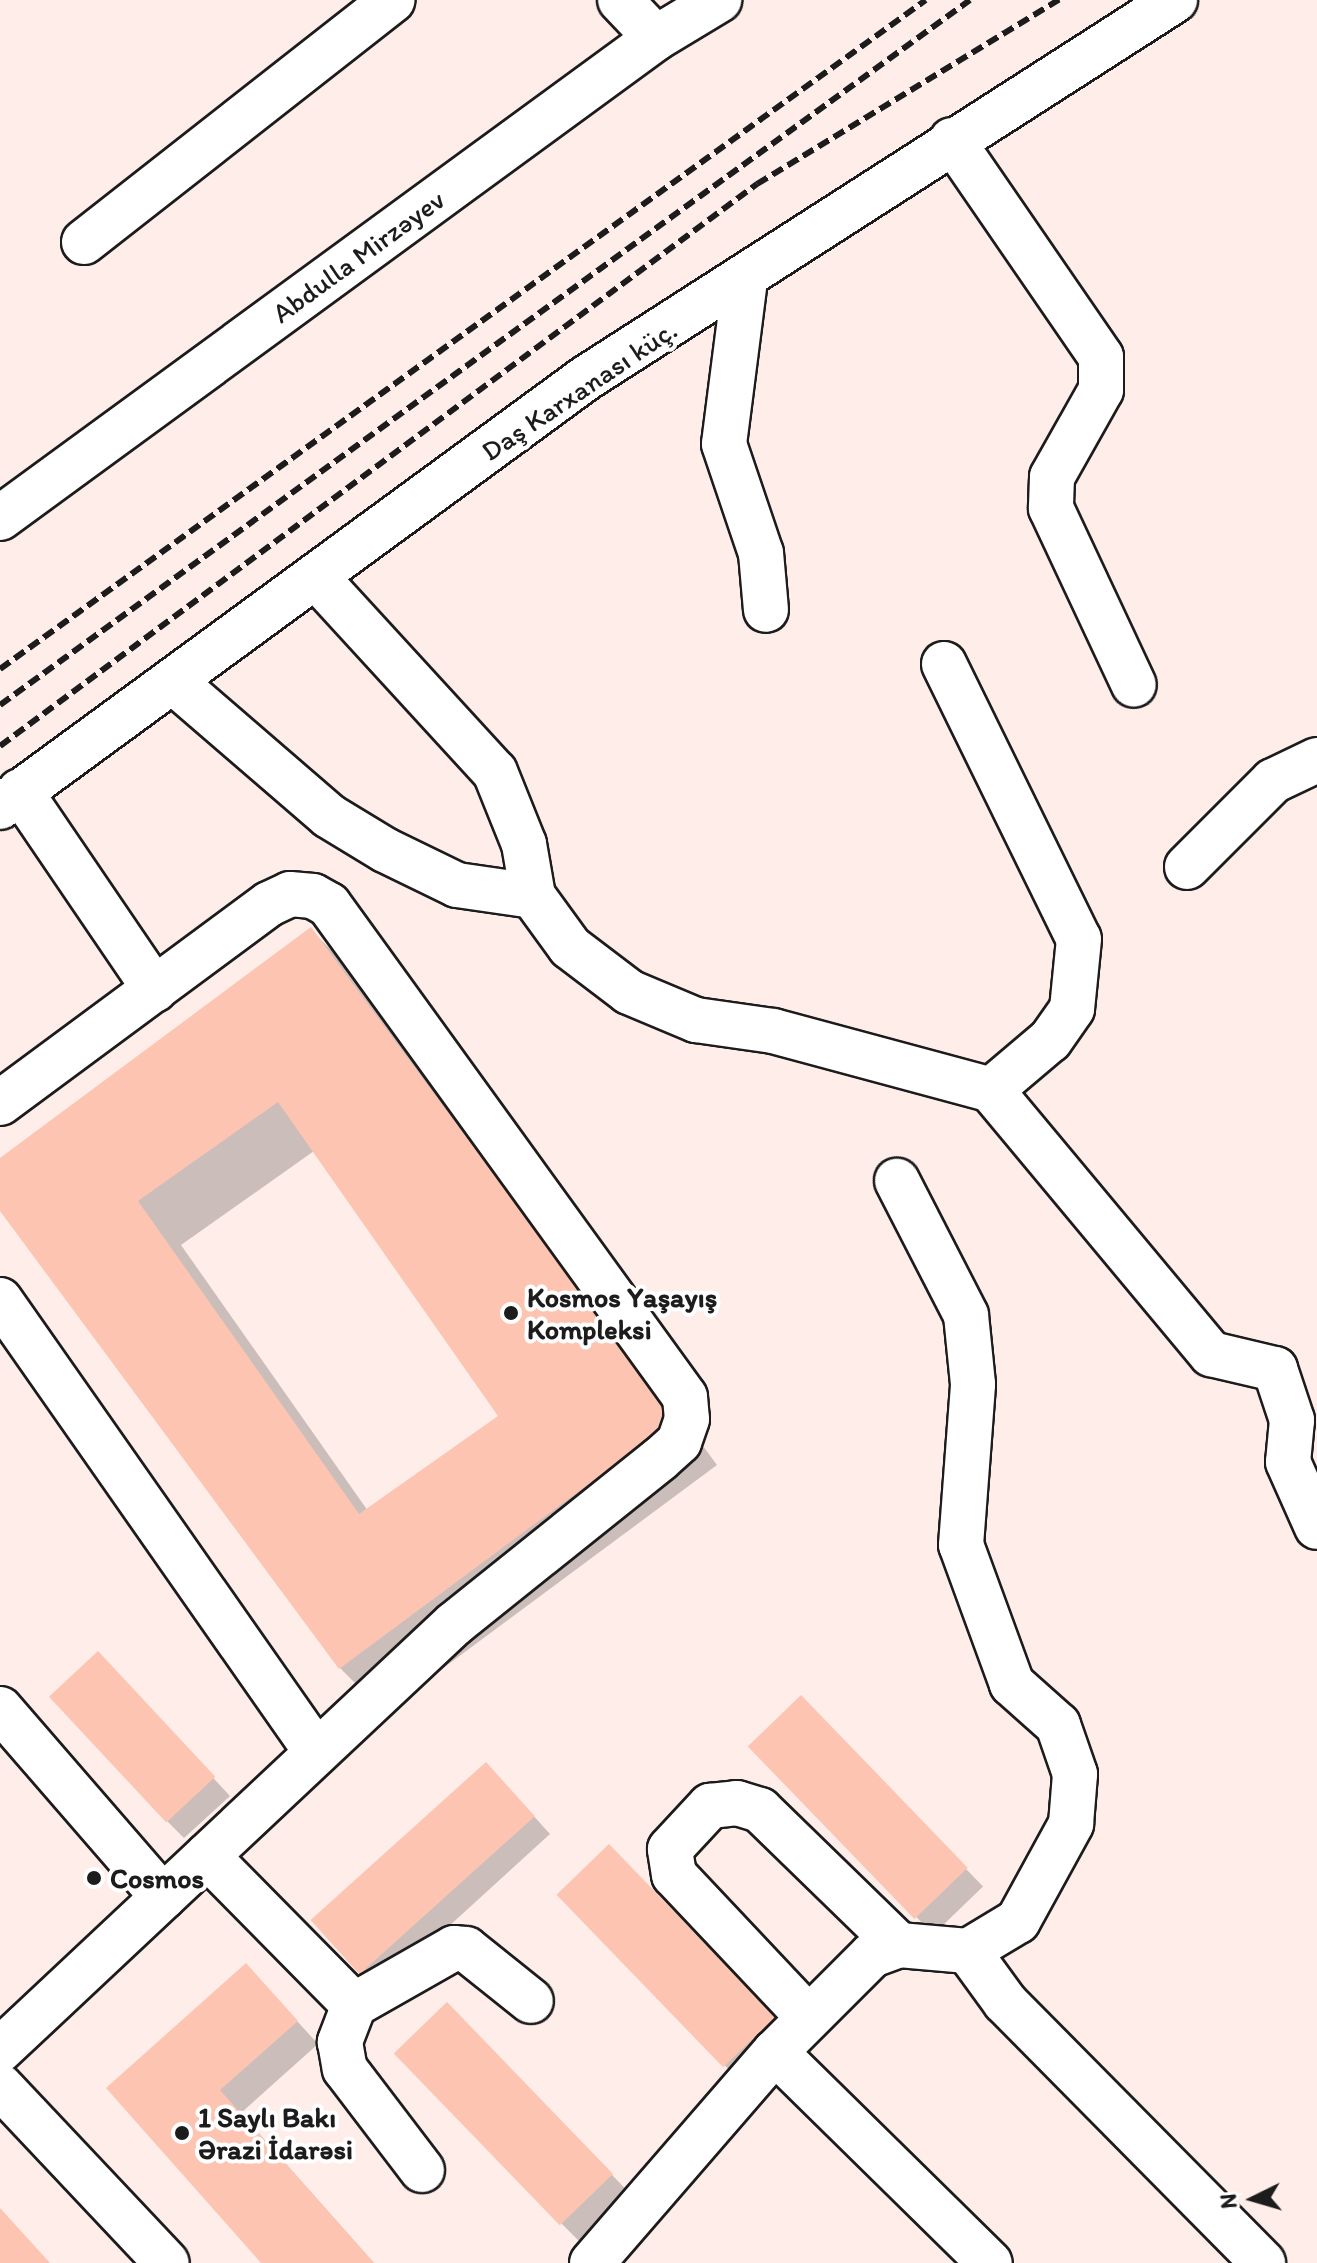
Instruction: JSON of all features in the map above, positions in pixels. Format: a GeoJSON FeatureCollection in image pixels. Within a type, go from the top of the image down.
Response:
{"type":"FeatureCollection","features":[{"type":"Feature","properties":{"kind":"street"},"geometry":{"type":"LineString","coordinates":[[84,242],[393,0]]}},
{"type":"Feature","properties":{"kind":"street"},"geometry":{"type":"LineString","coordinates":[[620,0],[656,38]]}},
{"type":"Feature","properties":{"kind":"street","name":"Abdulla Mirzəyev"},"geometry":{"type":"LineString","coordinates":[[0,518],[656,38],[719,0]]}},
{"type":"Feature","properties":{"kind":"street","name":"Daş Karxanası küç."},"geometry":{"type":"LineString","coordinates":[[10,799],[175,683],[586,378],[745,280],[952,140],[1175,0]]}},
{"type":"Feature","properties":{"kind":"street"},"geometry":{"type":"LineString","coordinates":[[952,140],[1101,357],[1101,390],[1052,477],[1051,508],[1134,685]]}},
{"type":"Feature","properties":{"kind":"street"},"geometry":{"type":"LineString","coordinates":[[745,280],[724,444],[761,553],[766,610]]}},
{"type":"Feature","properties":{"kind":"street"},"geometry":{"type":"LineString","coordinates":[[317,578],[495,772],[524,844],[533,896],[570,947],[629,992],[669,1009],[991,1090],[1211,1354],[1275,1369],[1292,1420],[1288,1462],[1317,1527]]}},
{"type":"Feature","properties":{"kind":"street"},"geometry":{"type":"LineString","coordinates":[[944,664],[1079,939],[1072,1009],[1050,1040],[991,1090]]}},
{"type":"Feature","properties":{"kind":"street"},"geometry":{"type":"LineString","coordinates":[[175,683],[329,816],[385,850],[457,885],[533,896]]}},
{"type":"Feature","properties":{"kind":"street"},"geometry":{"type":"LineString","coordinates":[[1187,867],[1273,781],[1317,760]]}},
{"type":"Feature","properties":{"kind":"street"},"geometry":{"type":"LineString","coordinates":[[10,799],[155,990]]}},
{"type":"Feature","properties":{"kind":"street"},"geometry":{"type":"LineString","coordinates":[[0,1103],[280,899],[313,896],[329,905],[685,1397],[687,1419],[670,1451],[454,1624],[315,1750],[0,2050]]}},
{"type":"Feature","properties":{"kind":"street"},"geometry":{"type":"LineString","coordinates":[[592,2263],[775,2052],[872,1955],[899,1945],[968,1951],[1018,1921],[1050,1872],[1071,1824],[1075,1774],[1058,1725],[1012,1684],[973,1588],[960,1497],[973,1384],[966,1315],[897,1181]]}},
{"type":"Feature","properties":{"kind":"street"},"geometry":{"type":"LineString","coordinates":[[0,1300],[315,1750]]}},
{"type":"Feature","properties":{"kind":"street"},"geometry":{"type":"LineString","coordinates":[[0,1709],[163,1897]]}},
{"type":"Feature","properties":{"kind":"street"},"geometry":{"type":"LineString","coordinates":[[808,2017],[674,1875],[670,1849],[710,1806],[737,1803],[760,1810],[899,1945]]}},
{"type":"Feature","properties":{"kind":"street"},"geometry":{"type":"LineString","coordinates":[[207,1856],[354,2005]]}},
{"type":"Feature","properties":{"kind":"street"},"geometry":{"type":"LineString","coordinates":[[422,2170],[345,2069],[340,2042],[354,2005],[454,1948],[466,1949],[531,2001]]}},
{"type":"Feature","properties":{"kind":"street"},"geometry":{"type":"LineString","coordinates":[[968,1951],[1005,2002],[1263,2263]]}},
{"type":"Feature","properties":{"kind":"street"},"geometry":{"type":"LineString","coordinates":[[775,2052],[990,2263]]}},
{"type":"Feature","properties":{"kind":"street"},"geometry":{"type":"LineString","coordinates":[[0,2086],[167,2263]]}},
{"type":"Feature","properties":{"kind":"building","name":"Kosmos Yaşayış Kompleksi"},"geometry":{"type":"Polygon","coordinates":[[[311,927],[675,1420],[339,1669],[0,1211],[0,1158],[311,927]],[[278,1102],[138,1201],[359,1514],[498,1416],[278,1102]]]}},
{"type":"Feature","properties":{"kind":"building"},"geometry":{"type":"Polygon","coordinates":[[[98,1651],[215,1777],[166,1822],[49,1697],[98,1651]]]}},
{"type":"Feature","properties":{"kind":"building"},"geometry":{"type":"Polygon","coordinates":[[[801,1695],[968,1868],[914,1919],[748,1746],[801,1695]]]}},
{"type":"Feature","properties":{"kind":"building"},"geometry":{"type":"Polygon","coordinates":[[[486,1762],[535,1816],[359,1974],[311,1920],[486,1762]]]}},
{"type":"Feature","properties":{"kind":"building"},"geometry":{"type":"Polygon","coordinates":[[[609,1844],[776,2017],[723,2067],[556,1895],[609,1844]]]}},
{"type":"Feature","properties":{"kind":"building"},"geometry":{"type":"Polygon","coordinates":[[[246,1963],[298,2021],[220,2090],[374,2263],[261,2263],[106,2088],[246,1963]]]}},
{"type":"Feature","properties":{"kind":"building"},"geometry":{"type":"Polygon","coordinates":[[[447,2002],[613,2174],[560,2225],[394,2053],[447,2002]]]}},
{"type":"Feature","properties":{"kind":"building"},"geometry":{"type":"Polygon","coordinates":[[[0,2208],[50,2263],[0,2263],[0,2208]]]}},
{"type":"Feature","properties":{"kind":"railway"},"geometry":{"type":"LineString","coordinates":[[0,669],[926,0]]}},
{"type":"Feature","properties":{"kind":"railway"},"geometry":{"type":"LineString","coordinates":[[0,705],[970,0]]}},
{"type":"Feature","properties":{"kind":"railway"},"geometry":{"type":"LineString","coordinates":[[0,746],[757,184],[1059,0]]}},
{"type":"Feature","properties":{"kind":"place","name":"Kosmos Yaşayış Kompleksi"},"geometry":{"type":"Point","coordinates":[511,1313]}},
{"type":"Feature","properties":{"kind":"place","name":"Cosmos"},"geometry":{"type":"Point","coordinates":[94,1878]}},
{"type":"Feature","properties":{"kind":"place","name":"1 Saylı Bakı Ərazi İdarəsi"},"geometry":{"type":"Point","coordinates":[182,2133]}}]}
